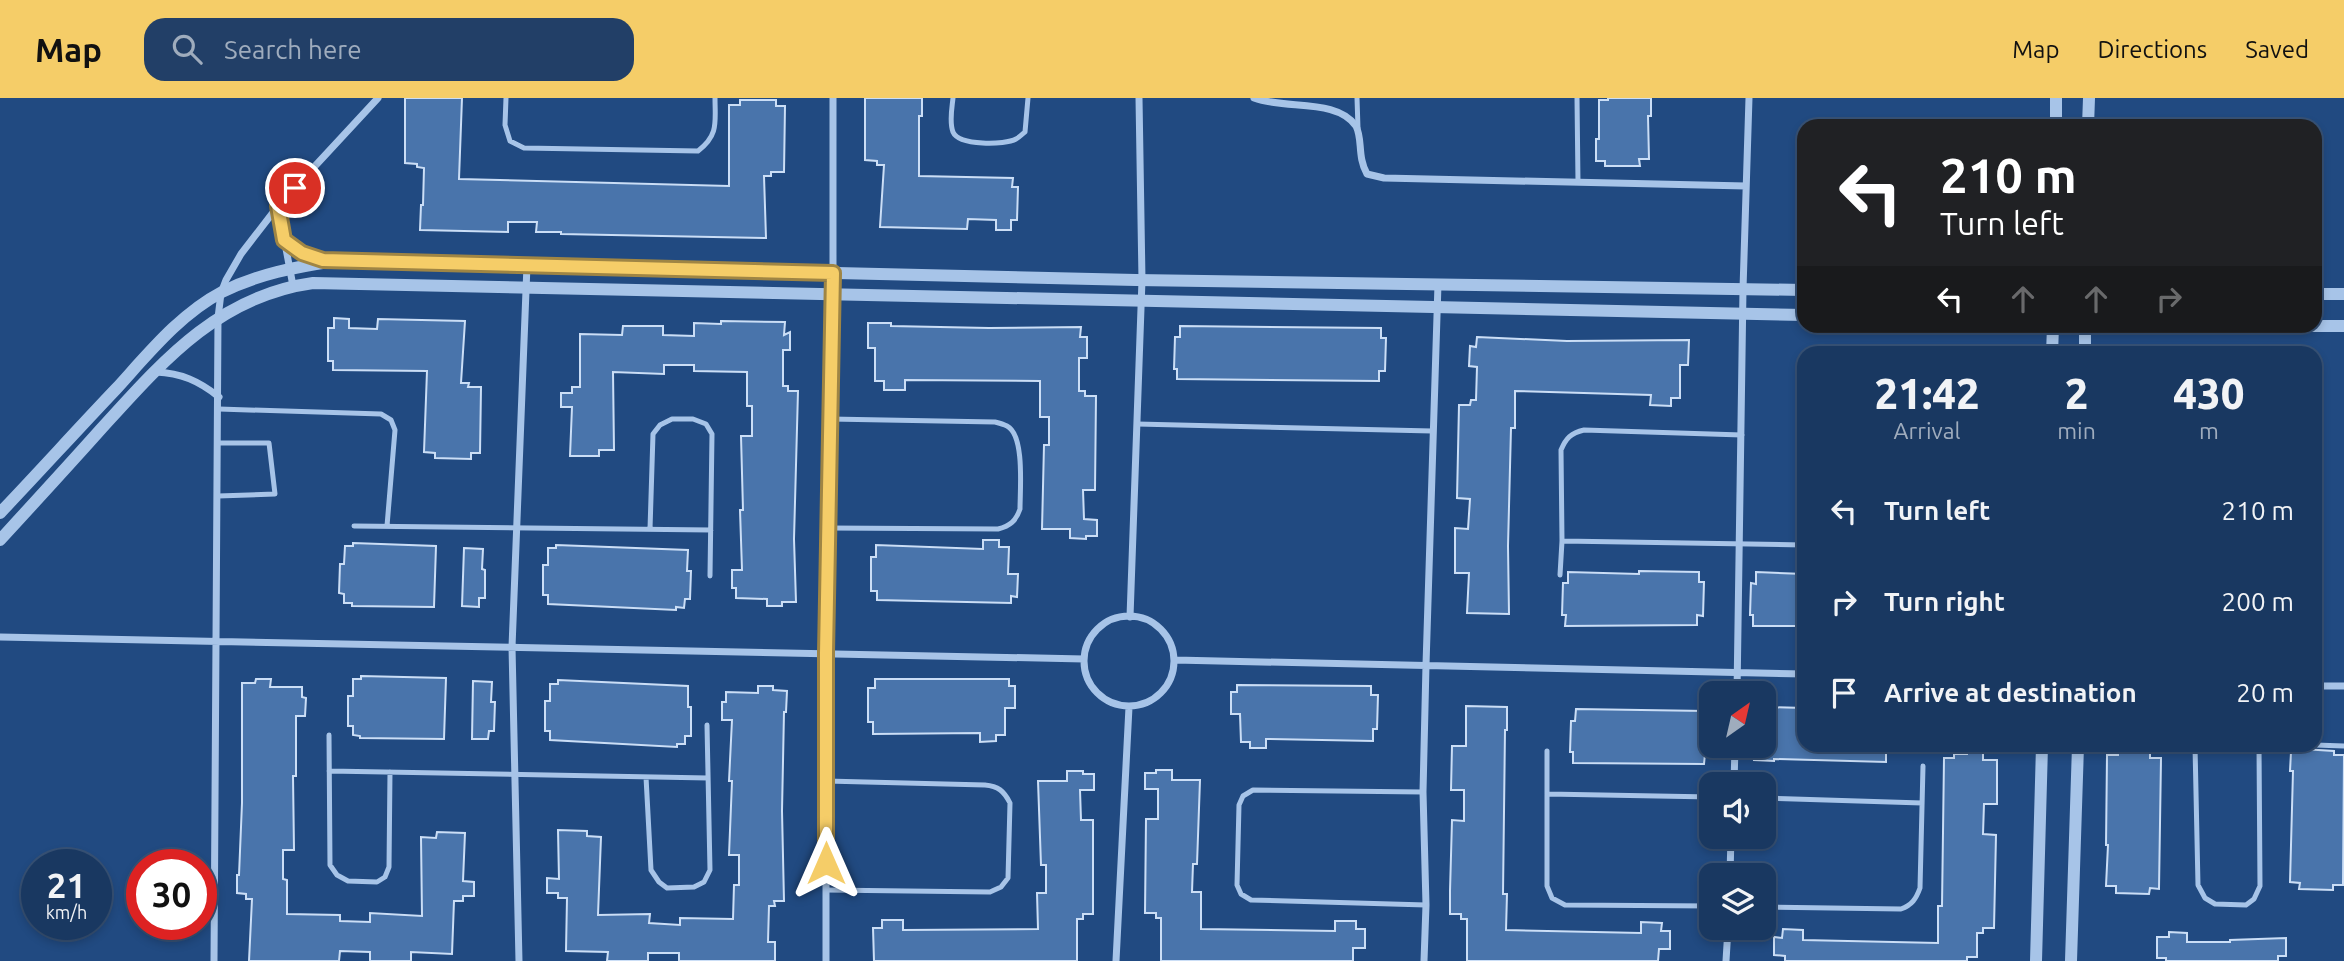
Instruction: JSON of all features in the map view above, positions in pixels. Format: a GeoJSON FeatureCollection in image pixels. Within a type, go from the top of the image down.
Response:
{"type":"FeatureCollection","features":[{"type":"Feature","properties":{"kind":"street"},"geometry":{"type":"LineString","coordinates":[[214,961],[218,318],[221,293],[232,267],[278,206],[378,98]]}},
{"type":"Feature","properties":{"kind":"street"},"geometry":{"type":"LineString","coordinates":[[825,961],[833,98]]}},
{"type":"Feature","properties":{"kind":"street"},"geometry":{"type":"LineString","coordinates":[[1130,617],[1142,280],[1139,98]]}},
{"type":"Feature","properties":{"kind":"street"},"geometry":{"type":"LineString","coordinates":[[1254,98],[1264,101],[1324,103],[1337,107],[1349,115],[1358,128],[1360,162],[1367,174],[1384,178],[1746,186]]}},
{"type":"Feature","properties":{"kind":"street"},"geometry":{"type":"LineString","coordinates":[[1738,681],[1743,289],[1749,98]]}},
{"type":"Feature","properties":{"kind":"street"},"geometry":{"type":"LineString","coordinates":[[2056,98],[2056,119]]}},
{"type":"Feature","properties":{"kind":"street"},"geometry":{"type":"LineString","coordinates":[[2088,119],[2089,98]]}},
{"type":"Feature","properties":{"kind":"street"},"geometry":{"type":"LineString","coordinates":[[278,206],[293,286]]}},
{"type":"Feature","properties":{"kind":"street"},"geometry":{"type":"LineString","coordinates":[[284,240],[302,253],[335,261]]}},
{"type":"Feature","properties":{"kind":"street"},"geometry":{"type":"LineString","coordinates":[[0,513],[184,319],[221,293],[252,279],[289,268],[335,261],[1142,280],[1797,290]]}},
{"type":"Feature","properties":{"kind":"street"},"geometry":{"type":"LineString","coordinates":[[519,961],[512,647],[527,265]]}},
{"type":"Feature","properties":{"kind":"street"},"geometry":{"type":"LineString","coordinates":[[0,540],[153,371],[194,334],[243,303],[293,286],[337,282],[527,289],[1797,315]]}},
{"type":"Feature","properties":{"kind":"street"},"geometry":{"type":"LineString","coordinates":[[1424,961],[1426,905],[1423,792],[1438,284]]}},
{"type":"Feature","properties":{"kind":"street"},"geometry":{"type":"LineString","coordinates":[[2322,294],[2344,293]]}},
{"type":"Feature","properties":{"kind":"street"},"geometry":{"type":"LineString","coordinates":[[2322,327],[2344,327]]}},
{"type":"Feature","properties":{"kind":"street"},"geometry":{"type":"LineString","coordinates":[[153,371],[189,377],[219,397]]}},
{"type":"Feature","properties":{"kind":"street"},"geometry":{"type":"LineString","coordinates":[[1122,616],[1130,617],[1152,622],[1164,632],[1172,645],[1175,660],[1173,675],[1166,688],[1143,705],[1129,707],[1114,704],[1101,697],[1091,686],[1085,673],[1084,659],[1087,643],[1096,630],[1108,621],[1122,616]]}},
{"type":"Feature","properties":{"kind":"street"},"geometry":{"type":"LineString","coordinates":[[0,637],[1084,659]]}},
{"type":"Feature","properties":{"kind":"street"},"geometry":{"type":"LineString","coordinates":[[1175,660],[1797,674]]}},
{"type":"Feature","properties":{"kind":"street"},"geometry":{"type":"LineString","coordinates":[[2322,685],[2344,686]]}},
{"type":"Feature","properties":{"kind":"street"},"geometry":{"type":"LineString","coordinates":[[1116,961],[1129,707]]}},
{"type":"Feature","properties":{"kind":"street"},"geometry":{"type":"LineString","coordinates":[[2036,961],[2042,752]]}},
{"type":"Feature","properties":{"kind":"street"},"geometry":{"type":"LineString","coordinates":[[2071,961],[2078,752]]}},
{"type":"Feature","properties":{"kind":"street"},"geometry":{"type":"LineString","coordinates":[[1726,961],[1727,940]]}},
{"type":"Feature","properties":{"kind":"lane"},"geometry":{"type":"LineString","coordinates":[[506,98],[505,125],[510,141],[524,148],[698,151],[709,142],[715,131],[715,98]]}},
{"type":"Feature","properties":{"kind":"lane"},"geometry":{"type":"LineString","coordinates":[[953,98],[951,119],[953,132],[957,137],[965,142],[991,142],[1015,139],[1025,132],[1028,98]]}},
{"type":"Feature","properties":{"kind":"lane"},"geometry":{"type":"LineString","coordinates":[[1357,98],[1358,128]]}},
{"type":"Feature","properties":{"kind":"lane"},"geometry":{"type":"LineString","coordinates":[[1577,98],[1577,182]]}},
{"type":"Feature","properties":{"kind":"lane"},"geometry":{"type":"LineString","coordinates":[[219,409],[381,414],[391,420],[395,430],[387,526]]}},
{"type":"Feature","properties":{"kind":"lane"},"geometry":{"type":"LineString","coordinates":[[650,529],[653,434],[660,425],[672,419],[693,419],[706,424],[712,434],[710,576]]}},
{"type":"Feature","properties":{"kind":"lane"},"geometry":{"type":"LineString","coordinates":[[828,528],[998,529],[1008,526],[1017,518],[1020,509],[1019,446],[1008,426],[995,422],[830,419]]}},
{"type":"Feature","properties":{"kind":"lane"},"geometry":{"type":"LineString","coordinates":[[1137,424],[1433,431]]}},
{"type":"Feature","properties":{"kind":"lane"},"geometry":{"type":"LineString","coordinates":[[1560,575],[1561,450],[1566,439],[1575,432],[1584,430],[1742,435]]}},
{"type":"Feature","properties":{"kind":"lane"},"geometry":{"type":"LineString","coordinates":[[218,443],[269,443],[275,494],[218,496]]}},
{"type":"Feature","properties":{"kind":"lane"},"geometry":{"type":"LineString","coordinates":[[355,526],[711,530]]}},
{"type":"Feature","properties":{"kind":"lane"},"geometry":{"type":"LineString","coordinates":[[1562,541],[1797,545]]}},
{"type":"Feature","properties":{"kind":"lane"},"geometry":{"type":"LineString","coordinates":[[646,777],[652,870],[659,882],[667,888],[694,887],[704,882],[710,870],[707,725]]}},
{"type":"Feature","properties":{"kind":"lane"},"geometry":{"type":"LineString","coordinates":[[329,735],[330,865],[337,875],[348,881],[377,882],[385,877],[389,867],[390,772]]}},
{"type":"Feature","properties":{"kind":"lane"},"geometry":{"type":"LineString","coordinates":[[2322,745],[2344,746]]}},
{"type":"Feature","properties":{"kind":"lane"},"geometry":{"type":"LineString","coordinates":[[1547,751],[1547,886],[1552,898],[1566,905],[1699,906]]}},
{"type":"Feature","properties":{"kind":"lane"},"geometry":{"type":"LineString","coordinates":[[2195,752],[2198,884],[2205,898],[2215,904],[2246,905],[2254,899],[2260,886],[2259,752]]}},
{"type":"Feature","properties":{"kind":"lane"},"geometry":{"type":"LineString","coordinates":[[1776,907],[1901,909],[1909,906],[1917,898],[1920,888],[1923,766]]}},
{"type":"Feature","properties":{"kind":"lane"},"geometry":{"type":"LineString","coordinates":[[329,771],[708,778]]}},
{"type":"Feature","properties":{"kind":"lane"},"geometry":{"type":"LineString","coordinates":[[826,781],[994,786],[1005,793],[1010,803],[1008,878],[1001,887],[990,892],[826,890]]}},
{"type":"Feature","properties":{"kind":"lane"},"geometry":{"type":"LineString","coordinates":[[1423,792],[1253,790],[1243,796],[1239,805],[1237,885],[1241,894],[1251,900],[1426,905]]}},
{"type":"Feature","properties":{"kind":"lane"},"geometry":{"type":"LineString","coordinates":[[1547,794],[1699,797]]}},
{"type":"Feature","properties":{"kind":"lane"},"geometry":{"type":"LineString","coordinates":[[1776,798],[1922,803]]}},
{"type":"Feature","properties":{"kind":"building"},"geometry":{"type":"Polygon","coordinates":[[[405,98],[462,98],[459,179],[729,186],[729,105],[740,105],[740,100],[776,100],[776,106],[785,106],[784,172],[771,172],[771,176],[764,176],[766,238],[561,234],[536,232],[537,222],[508,222],[508,232],[420,230],[424,168],[405,163],[405,98]]]}},
{"type":"Feature","properties":{"kind":"building"},"geometry":{"type":"Polygon","coordinates":[[[865,98],[922,98],[922,116],[919,116],[919,176],[1013,178],[1012,187],[1018,187],[1017,220],[1011,220],[1011,230],[996,230],[996,220],[968,219],[967,229],[880,227],[884,165],[865,160],[865,98]]]}},
{"type":"Feature","properties":{"kind":"building"},"geometry":{"type":"Polygon","coordinates":[[[1651,98],[1651,116],[1648,116],[1649,159],[1639,159],[1640,166],[1605,166],[1605,161],[1596,161],[1599,100],[1651,98]]]}},
{"type":"Feature","properties":{"kind":"building"},"geometry":{"type":"Polygon","coordinates":[[[334,318],[349,319],[349,328],[377,329],[378,319],[465,321],[461,383],[469,383],[468,387],[481,387],[480,453],[471,453],[471,459],[435,458],[435,453],[424,452],[427,371],[333,370],[333,361],[328,361],[328,328],[334,328],[334,318]]]}},
{"type":"Feature","properties":{"kind":"building"},"geometry":{"type":"Polygon","coordinates":[[[721,321],[785,322],[784,335],[790,332],[790,350],[783,350],[783,386],[788,386],[788,391],[798,391],[794,539],[796,602],[782,602],[782,606],[767,606],[767,599],[736,598],[736,588],[732,588],[732,570],[742,570],[741,436],[752,436],[752,406],[747,406],[747,372],[694,371],[694,365],[664,365],[664,374],[613,372],[614,450],[599,450],[599,456],[570,456],[572,407],[561,407],[561,393],[572,393],[572,387],[580,387],[580,334],[622,335],[623,326],[663,326],[663,335],[694,336],[694,323],[721,324],[721,321]]]}},
{"type":"Feature","properties":{"kind":"building"},"geometry":{"type":"Polygon","coordinates":[[[868,323],[989,328],[1081,327],[1080,337],[1087,337],[1087,358],[1079,358],[1079,391],[1085,391],[1085,396],[1096,396],[1095,490],[1083,490],[1084,519],[1097,520],[1097,536],[1086,536],[1086,539],[1070,538],[1070,529],[1042,529],[1044,445],[1049,445],[1049,417],[1040,417],[1040,381],[905,380],[905,390],[884,390],[884,381],[875,381],[875,348],[868,348],[868,323]]]}},
{"type":"Feature","properties":{"kind":"building"},"geometry":{"type":"Polygon","coordinates":[[[1180,326],[1381,328],[1381,338],[1386,338],[1385,371],[1379,371],[1379,381],[1177,379],[1177,369],[1174,369],[1175,337],[1180,337],[1180,326]]]}},
{"type":"Feature","properties":{"kind":"building"},"geometry":{"type":"Polygon","coordinates":[[[1477,337],[1567,341],[1689,340],[1688,365],[1680,365],[1680,398],[1671,398],[1671,406],[1650,405],[1651,395],[1515,391],[1515,428],[1511,428],[1509,614],[1467,613],[1469,573],[1455,573],[1455,528],[1468,529],[1470,499],[1457,498],[1459,405],[1470,405],[1471,400],[1476,400],[1477,367],[1469,366],[1470,346],[1476,347],[1477,337]]]}},
{"type":"Feature","properties":{"kind":"building"},"geometry":{"type":"Polygon","coordinates":[[[983,540],[999,540],[999,547],[1009,547],[1008,574],[1018,574],[1017,597],[1011,596],[1011,603],[877,600],[877,591],[871,591],[871,557],[876,557],[876,545],[983,549],[983,540]]]}},
{"type":"Feature","properties":{"kind":"building"},"geometry":{"type":"Polygon","coordinates":[[[353,543],[436,546],[434,607],[352,606],[352,603],[344,603],[344,594],[339,593],[340,564],[344,564],[345,546],[353,546],[353,543]]]}},
{"type":"Feature","properties":{"kind":"building"},"geometry":{"type":"Polygon","coordinates":[[[556,545],[688,550],[687,571],[691,571],[690,599],[685,599],[684,608],[676,607],[676,610],[548,604],[548,595],[543,595],[543,565],[548,565],[548,548],[556,548],[556,545]]]}},
{"type":"Feature","properties":{"kind":"building"},"geometry":{"type":"Polygon","coordinates":[[[464,548],[483,549],[485,598],[479,598],[479,607],[462,606],[464,548]]]}},
{"type":"Feature","properties":{"kind":"building"},"geometry":{"type":"Polygon","coordinates":[[[1639,571],[1699,572],[1699,582],[1704,582],[1703,616],[1697,615],[1697,625],[1565,626],[1566,615],[1562,615],[1563,583],[1568,583],[1568,572],[1639,574],[1639,571]]]}},
{"type":"Feature","properties":{"kind":"building"},"geometry":{"type":"Polygon","coordinates":[[[1756,572],[1797,574],[1797,626],[1753,626],[1753,615],[1750,615],[1751,583],[1756,584],[1756,572]]]}},
{"type":"Feature","properties":{"kind":"building"},"geometry":{"type":"Polygon","coordinates":[[[361,676],[446,678],[444,739],[360,738],[353,735],[353,726],[348,726],[348,696],[353,696],[353,679],[361,679],[361,676]]]}},
{"type":"Feature","properties":{"kind":"building"},"geometry":{"type":"Polygon","coordinates":[[[256,679],[271,679],[270,687],[302,687],[302,697],[306,698],[305,716],[296,716],[296,776],[293,776],[294,850],[283,850],[283,879],[287,880],[287,914],[340,915],[340,921],[370,922],[370,913],[422,916],[421,837],[436,838],[437,832],[465,833],[463,881],[474,882],[474,896],[463,896],[463,901],[454,901],[452,954],[411,952],[411,961],[370,961],[370,952],[340,951],[339,961],[249,961],[252,899],[246,899],[246,894],[237,893],[237,875],[242,803],[242,683],[255,683],[256,679]]]}},
{"type":"Feature","properties":{"kind":"building"},"geometry":{"type":"Polygon","coordinates":[[[875,679],[1009,679],[1009,686],[1015,686],[1015,708],[1005,708],[1005,735],[996,735],[996,741],[980,742],[980,733],[873,734],[873,722],[868,722],[868,688],[875,688],[875,679]]]}},
{"type":"Feature","properties":{"kind":"building"},"geometry":{"type":"Polygon","coordinates":[[[558,680],[688,686],[691,736],[685,736],[685,744],[677,744],[677,747],[550,740],[550,731],[545,731],[545,701],[550,701],[550,684],[558,684],[558,680]]]}},
{"type":"Feature","properties":{"kind":"building"},"geometry":{"type":"Polygon","coordinates":[[[473,681],[492,682],[491,702],[495,702],[494,731],[489,731],[488,739],[472,739],[473,681]]]}},
{"type":"Feature","properties":{"kind":"building"},"geometry":{"type":"Polygon","coordinates":[[[1237,685],[1371,686],[1371,695],[1378,695],[1377,729],[1373,729],[1373,741],[1266,739],[1266,748],[1250,748],[1250,742],[1241,742],[1240,714],[1231,714],[1231,692],[1237,692],[1237,685]]]}},
{"type":"Feature","properties":{"kind":"building"},"geometry":{"type":"Polygon","coordinates":[[[758,686],[773,686],[773,690],[787,691],[784,712],[782,811],[784,901],[774,901],[775,906],[769,906],[768,942],[775,942],[775,961],[679,961],[679,953],[648,953],[648,961],[607,961],[608,952],[566,951],[567,898],[558,898],[558,893],[547,893],[547,878],[559,879],[558,830],[587,831],[587,836],[601,837],[598,915],[650,914],[649,923],[680,925],[680,918],[733,919],[734,885],[739,885],[739,855],[729,855],[732,720],[722,720],[722,702],[726,702],[726,692],[758,693],[758,686]]]}},
{"type":"Feature","properties":{"kind":"building"},"geometry":{"type":"Polygon","coordinates":[[[1466,706],[1507,707],[1503,894],[1507,894],[1506,930],[1641,933],[1641,922],[1662,923],[1661,931],[1670,931],[1670,949],[1659,949],[1658,961],[1467,961],[1467,919],[1461,919],[1461,914],[1450,914],[1452,820],[1464,821],[1464,790],[1451,790],[1452,746],[1466,746],[1466,706]]]}},
{"type":"Feature","properties":{"kind":"building"},"geometry":{"type":"Polygon","coordinates":[[[1776,707],[1797,708],[1797,752],[1886,752],[1886,762],[1754,760],[1776,758],[1776,707]]]}},
{"type":"Feature","properties":{"kind":"building"},"geometry":{"type":"Polygon","coordinates":[[[1576,709],[1699,711],[1699,758],[1705,758],[1704,764],[1573,763],[1573,752],[1570,752],[1571,721],[1575,721],[1576,709]]]}},
{"type":"Feature","properties":{"kind":"building"},"geometry":{"type":"Polygon","coordinates":[[[2322,750],[2334,751],[2334,755],[2344,755],[2343,885],[2333,885],[2333,890],[2299,889],[2300,883],[2290,882],[2293,771],[2290,771],[2291,752],[2322,750]]]}},
{"type":"Feature","properties":{"kind":"building"},"geometry":{"type":"Polygon","coordinates":[[[1983,752],[1983,760],[1997,760],[1997,804],[1984,804],[1983,834],[1996,835],[1994,928],[1983,928],[1983,933],[1977,933],[1977,957],[1967,957],[1967,961],[1785,961],[1785,956],[1774,955],[1774,940],[1776,937],[1782,938],[1783,929],[1803,930],[1803,940],[1938,943],[1938,906],[1942,906],[1944,758],[1954,758],[1954,754],[1983,752]]]}},
{"type":"Feature","properties":{"kind":"building"},"geometry":{"type":"Polygon","coordinates":[[[2118,752],[2150,753],[2150,758],[2161,758],[2159,889],[2150,888],[2149,894],[2116,893],[2116,886],[2106,886],[2107,755],[2118,755],[2118,752]]]}},
{"type":"Feature","properties":{"kind":"building"},"geometry":{"type":"Polygon","coordinates":[[[1156,770],[1172,770],[1172,780],[1200,780],[1197,864],[1193,864],[1192,892],[1201,892],[1201,929],[1335,931],[1335,921],[1356,921],[1356,929],[1365,929],[1365,948],[1353,948],[1353,961],[1161,961],[1161,918],[1156,918],[1156,913],[1145,913],[1146,819],[1158,819],[1158,789],[1145,789],[1145,773],[1156,773],[1156,770]]]}},
{"type":"Feature","properties":{"kind":"building"},"geometry":{"type":"Polygon","coordinates":[[[1067,771],[1094,774],[1094,790],[1080,790],[1081,820],[1093,820],[1093,914],[1083,914],[1083,919],[1077,919],[1077,961],[874,961],[873,928],[882,928],[882,920],[903,920],[903,930],[1038,929],[1037,893],[1046,893],[1046,865],[1041,865],[1038,781],[1067,781],[1067,771]]]}},
{"type":"Feature","properties":{"kind":"building"},"geometry":{"type":"Polygon","coordinates":[[[2169,932],[2187,933],[2187,942],[2286,938],[2286,956],[2278,956],[2278,961],[2166,961],[2166,958],[2157,958],[2157,937],[2169,937],[2169,932]]]}},
{"type":"Feature","properties":{"kind":"route"},"geometry":{"type":"LineString","coordinates":[[295,188],[278,206],[284,240],[302,253],[323,260],[833,273],[826,653],[826,863]]}}]}
